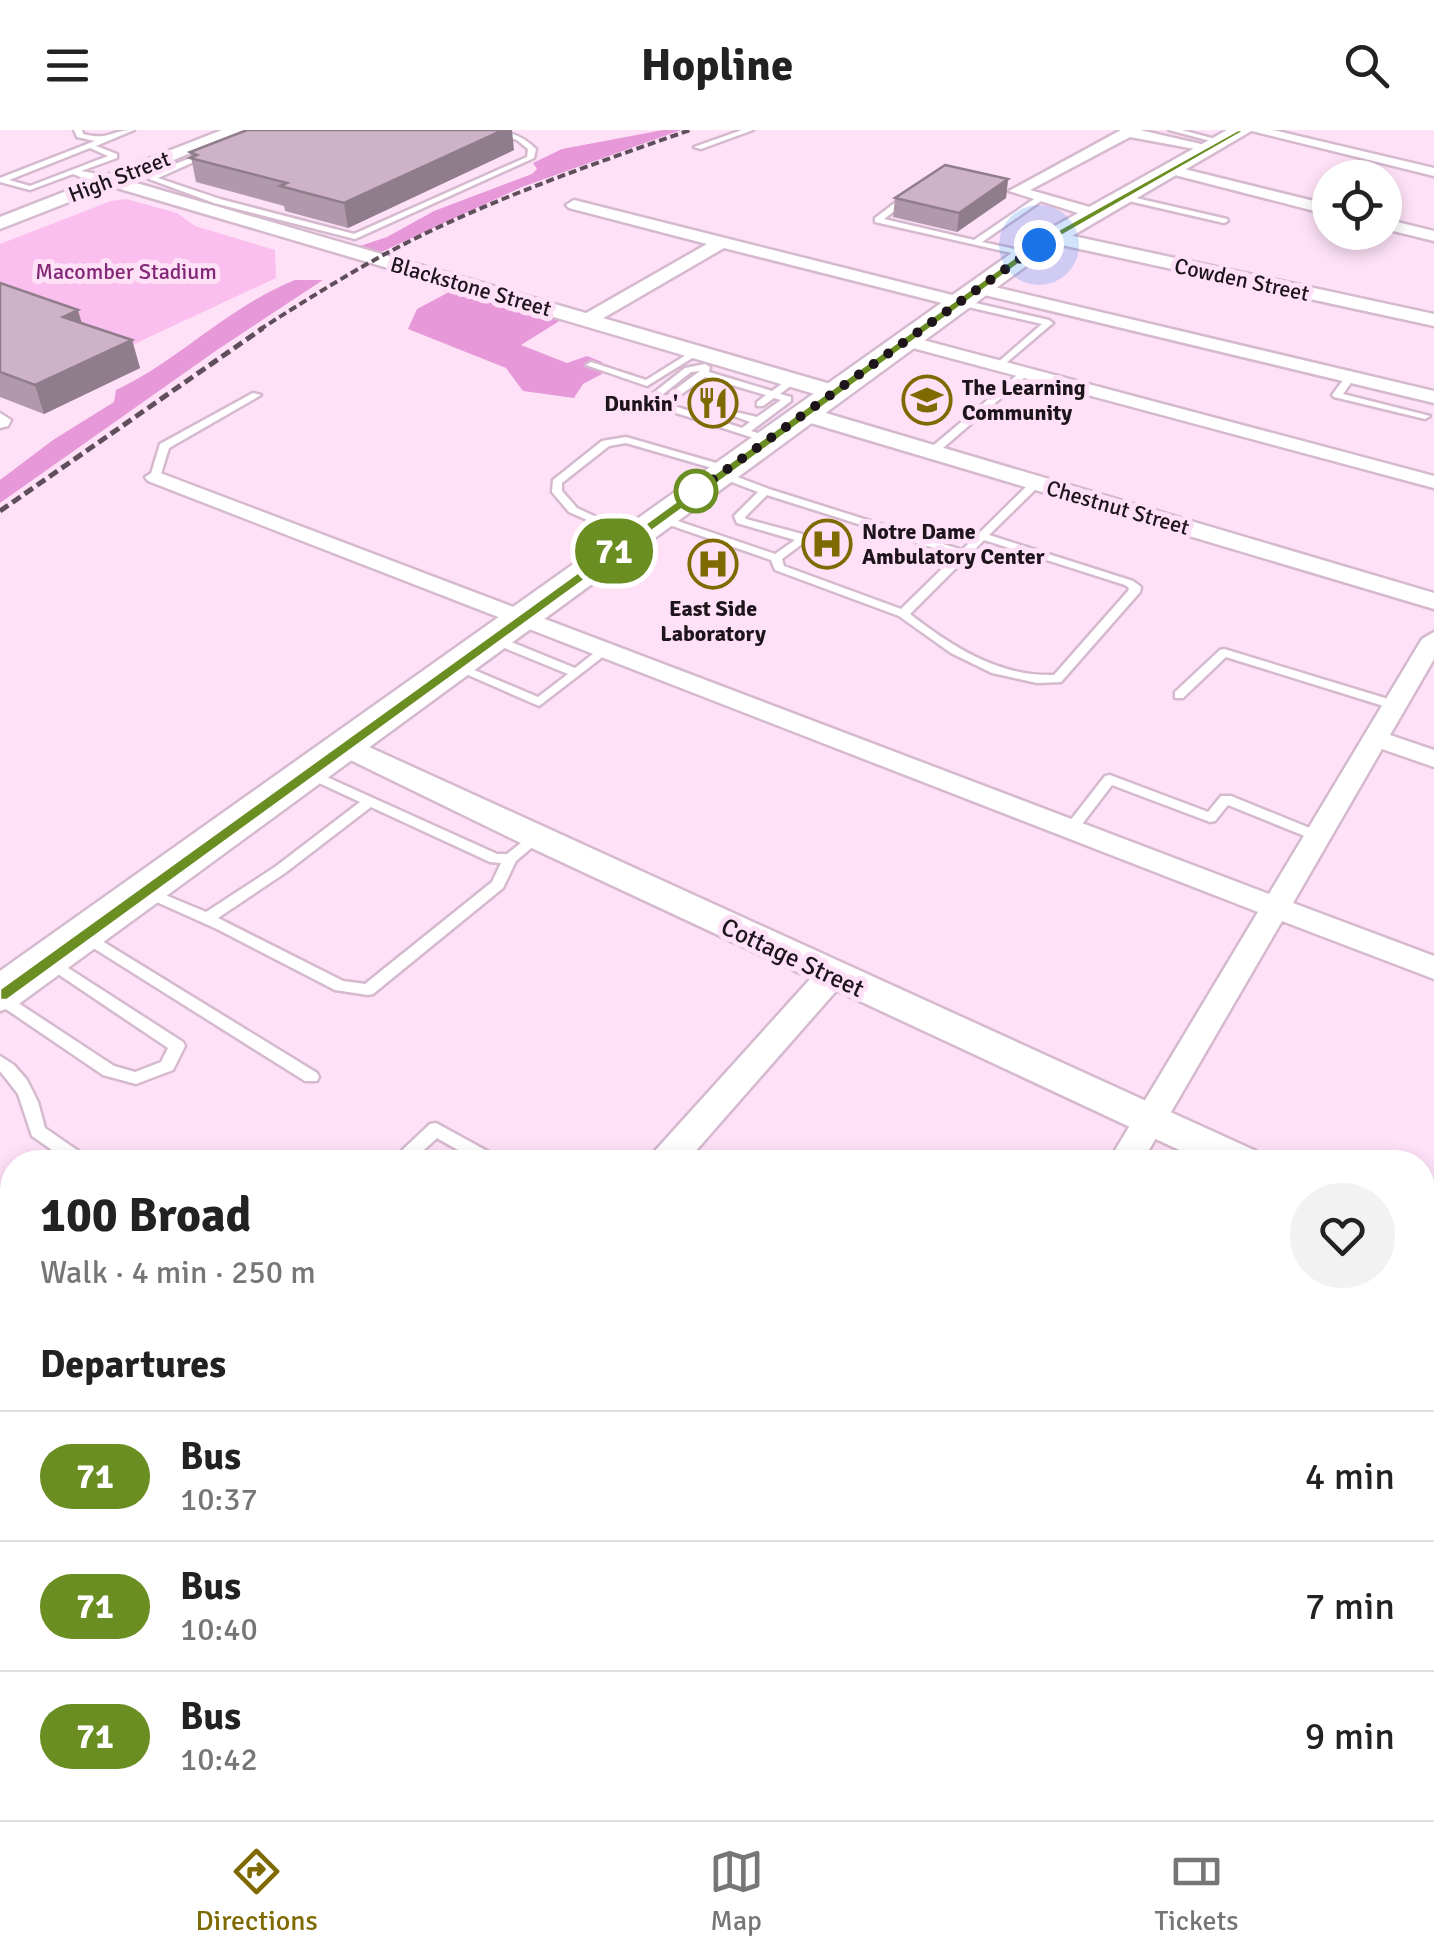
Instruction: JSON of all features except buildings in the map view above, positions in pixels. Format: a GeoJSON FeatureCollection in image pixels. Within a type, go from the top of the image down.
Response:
{"type":"FeatureCollection","features":[{"type":"Feature","properties":{"kind":"main road"},"geometry":{"type":"LineString","coordinates":[[0,996],[723,471],[751,416],[806,398],[904,340],[1038,246],[1225,140]]}},
{"type":"Feature","properties":{"kind":"street"},"geometry":{"type":"LineString","coordinates":[[1255,130],[1434,172]]}},
{"type":"Feature","properties":{"kind":"street"},"geometry":{"type":"LineString","coordinates":[[1108,205],[1040,199],[1018,191],[1128,132],[1225,140]]}},
{"type":"Feature","properties":{"kind":"street","name":"High Street"},"geometry":{"type":"LineString","coordinates":[[0,223],[229,139]]}},
{"type":"Feature","properties":{"kind":"street"},"geometry":{"type":"LineString","coordinates":[[1172,170],[1312,205]]}},
{"type":"Feature","properties":{"kind":"street","name":"Blackstone Street"},"geometry":{"type":"LineString","coordinates":[[107,181],[587,320],[806,398]]}},
{"type":"Feature","properties":{"kind":"street"},"geometry":{"type":"LineString","coordinates":[[574,204],[720,242],[1434,397]]}},
{"type":"Feature","properties":{"kind":"street"},"geometry":{"type":"LineString","coordinates":[[1402,228],[1434,236]]}},
{"type":"Feature","properties":{"kind":"street"},"geometry":{"type":"LineString","coordinates":[[587,320],[720,242]]}},
{"type":"Feature","properties":{"kind":"street","name":"Cowden Street"},"geometry":{"type":"LineString","coordinates":[[1038,246],[1434,320]]}},
{"type":"Feature","properties":{"kind":"street"},"geometry":{"type":"LineString","coordinates":[[904,340],[1434,482]]}},
{"type":"Feature","properties":{"kind":"street","name":"Chestnut Street"},"geometry":{"type":"LineString","coordinates":[[806,398],[932,452],[1434,601]]}},
{"type":"Feature","properties":{"kind":"street"},"geometry":{"type":"LineString","coordinates":[[155,477],[1434,968]]}},
{"type":"Feature","properties":{"kind":"street"},"geometry":{"type":"LineString","coordinates":[[1131,1150],[1434,639]]}},
{"type":"Feature","properties":{"kind":"street"},"geometry":{"type":"LineString","coordinates":[[1374,738],[1434,759]]}},
{"type":"Feature","properties":{"kind":"street","name":"Cottage Street"},"geometry":{"type":"LineString","coordinates":[[347,746],[523,848],[832,975],[1216,1150]]}},
{"type":"Feature","properties":{"kind":"street"},"geometry":{"type":"LineString","coordinates":[[677,1150],[832,975]]}},
{"type":"Feature","properties":{"kind":"lane"},"geometry":{"type":"LineString","coordinates":[[78,130],[103,141]]}},
{"type":"Feature","properties":{"kind":"lane"},"geometry":{"type":"LineString","coordinates":[[1,180],[130,130]]}},
{"type":"Feature","properties":{"kind":"lane"},"geometry":{"type":"LineString","coordinates":[[229,139],[161,171],[153,180],[217,201],[355,236],[530,158],[532,149],[526,142],[490,130]]}},
{"type":"Feature","properties":{"kind":"lane"},"geometry":{"type":"LineString","coordinates":[[698,146],[749,130]]}},
{"type":"Feature","properties":{"kind":"lane"},"geometry":{"type":"LineString","coordinates":[[1174,130],[1225,140]]}},
{"type":"Feature","properties":{"kind":"lane"},"geometry":{"type":"LineString","coordinates":[[1,180],[30,188],[114,156],[91,146]]}},
{"type":"Feature","properties":{"kind":"lane"},"geometry":{"type":"LineString","coordinates":[[74,172],[107,181]]}},
{"type":"Feature","properties":{"kind":"lane"},"geometry":{"type":"LineString","coordinates":[[908,198],[878,220],[976,242],[1038,246]]}},
{"type":"Feature","properties":{"kind":"lane"},"geometry":{"type":"LineString","coordinates":[[976,242],[1040,199]]}},
{"type":"Feature","properties":{"kind":"lane"},"geometry":{"type":"LineString","coordinates":[[1108,205],[1224,221]]}},
{"type":"Feature","properties":{"kind":"lane"},"geometry":{"type":"LineString","coordinates":[[968,295],[1049,323],[999,366]]}},
{"type":"Feature","properties":{"kind":"lane"},"geometry":{"type":"LineString","coordinates":[[706,363],[688,370],[652,398],[714,422],[751,416],[768,393]]}},
{"type":"Feature","properties":{"kind":"lane"},"geometry":{"type":"LineString","coordinates":[[591,365],[647,383],[706,363],[768,393],[806,398]]}},
{"type":"Feature","properties":{"kind":"lane"},"geometry":{"type":"LineString","coordinates":[[932,452],[1026,372]]}},
{"type":"Feature","properties":{"kind":"lane"},"geometry":{"type":"LineString","coordinates":[[1350,377],[1338,395],[1425,416]]}},
{"type":"Feature","properties":{"kind":"lane"},"geometry":{"type":"LineString","coordinates":[[1385,407],[1397,388]]}},
{"type":"Feature","properties":{"kind":"lane"},"geometry":{"type":"LineString","coordinates":[[768,393],[806,398]]}},
{"type":"Feature","properties":{"kind":"lane"},"geometry":{"type":"LineString","coordinates":[[155,477],[164,446],[256,395]]}},
{"type":"Feature","properties":{"kind":"lane"},"geometry":{"type":"LineString","coordinates":[[764,490],[739,516],[741,520],[798,536],[801,541],[776,558],[572,510],[557,492],[557,482],[611,441],[626,440],[723,471],[764,490],[968,555]]}},
{"type":"Feature","properties":{"kind":"lane"},"geometry":{"type":"LineString","coordinates":[[903,614],[968,555],[1036,483]]}},
{"type":"Feature","properties":{"kind":"lane"},"geometry":{"type":"LineString","coordinates":[[776,558],[778,568],[903,614],[959,654],[1041,681],[1057,679],[1134,592],[1135,587],[1129,583],[984,538]]}},
{"type":"Feature","properties":{"kind":"lane"},"geometry":{"type":"LineString","coordinates":[[494,639],[576,673]]}},
{"type":"Feature","properties":{"kind":"lane"},"geometry":{"type":"LineString","coordinates":[[456,667],[539,702],[607,649]]}},
{"type":"Feature","properties":{"kind":"lane"},"geometry":{"type":"LineString","coordinates":[[1179,695],[1224,653],[1394,706]]}},
{"type":"Feature","properties":{"kind":"lane"},"geometry":{"type":"LineString","coordinates":[[309,774],[495,859],[523,848]]}},
{"type":"Feature","properties":{"kind":"lane"},"geometry":{"type":"LineString","coordinates":[[1071,829],[1110,779],[1210,818],[1226,799],[1317,836]]}},
{"type":"Feature","properties":{"kind":"lane"},"geometry":{"type":"LineString","coordinates":[[206,919],[280,870],[368,802]]}},
{"type":"Feature","properties":{"kind":"lane"},"geometry":{"type":"LineString","coordinates":[[144,891],[340,986],[368,990],[498,885],[523,848]]}},
{"type":"Feature","properties":{"kind":"lane"},"geometry":{"type":"LineString","coordinates":[[84,934],[311,1077]]}},
{"type":"Feature","properties":{"kind":"lane"},"geometry":{"type":"LineString","coordinates":[[0,996],[109,1071],[136,1078],[167,1066],[177,1046],[48,960]]}},
{"type":"Feature","properties":{"kind":"lane"},"geometry":{"type":"LineString","coordinates":[[0,1062],[13,1072],[31,1099],[38,1131],[64,1150]]}},
{"type":"Feature","properties":{"kind":"lane"},"geometry":{"type":"LineString","coordinates":[[414,1150],[436,1129],[472,1150]]}},
{"type":"Feature","properties":{"kind":"green space","name":"Macomber Stadium"},"geometry":{"type":"Polygon","coordinates":[[[126,199],[177,213],[195,226],[275,250],[276,278],[130,346],[0,299],[0,244],[111,201],[126,199]]]}},
{"type":"Feature","properties":{"kind":"shaded area"},"geometry":{"type":"Polygon","coordinates":[[[681,130],[522,187],[377,254],[360,246],[387,237],[434,211],[532,174],[537,169],[533,163],[562,149],[681,130]]]}},
{"type":"Feature","properties":{"kind":"shaded area"},"geometry":{"type":"Polygon","coordinates":[[[295,280],[323,280],[0,503],[0,480],[53,440],[114,402],[116,390],[160,365],[248,304],[295,280]]]}},
{"type":"Feature","properties":{"kind":"shaded area"},"geometry":{"type":"Polygon","coordinates":[[[466,283],[565,311],[558,319],[561,320],[521,345],[567,363],[587,356],[602,362],[602,374],[583,384],[574,398],[523,391],[506,368],[408,329],[417,309],[466,283]]]}},
{"type":"Feature","properties":{"kind":"railway"},"geometry":{"type":"LineString","coordinates":[[259,330],[370,263],[439,227],[690,130]]}},
{"type":"Feature","properties":{"kind":"railway"},"geometry":{"type":"LineString","coordinates":[[0,511],[263,328]]}},
{"type":"Feature","properties":{"kind":"bus line","name":"71"},"geometry":{"type":"LineString","coordinates":[[0,995],[1050,237],[1242,130]]}},
{"type":"Feature","properties":{"kind":"place","name":"The Learning Community"},"geometry":{"type":"Point","coordinates":[927,400]}},
{"type":"Feature","properties":{"kind":"place","name":"Dunkin'"},"geometry":{"type":"Point","coordinates":[713,403]}},
{"type":"Feature","properties":{"kind":"place","name":"Notre Dame Ambulatory Center"},"geometry":{"type":"Point","coordinates":[827,544]}},
{"type":"Feature","properties":{"kind":"place","name":"East Side Laboratory"},"geometry":{"type":"Point","coordinates":[713,564]}},
{"type":"Feature","properties":{"kind":"route"},"geometry":{"type":"LineString","coordinates":[[696,491],[690,496],[1039,245]]}}]}
